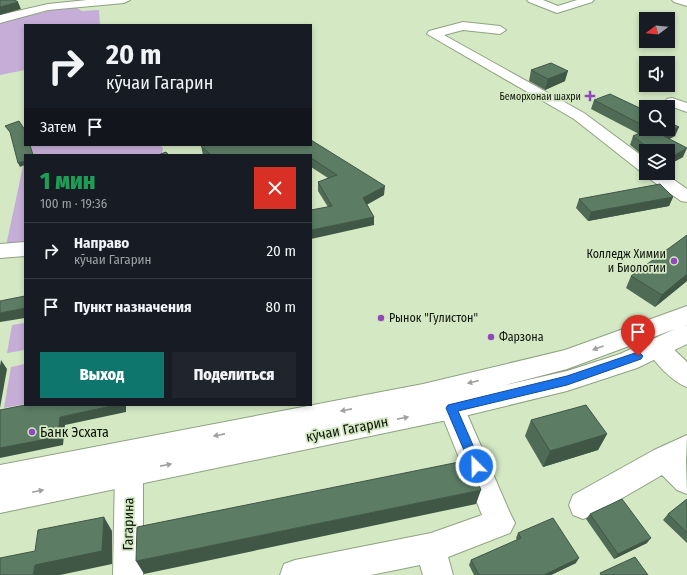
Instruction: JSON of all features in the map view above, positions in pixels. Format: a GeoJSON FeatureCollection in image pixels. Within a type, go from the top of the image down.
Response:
{"type":"FeatureCollection","features":[{"type":"Feature","properties":{"kind":"highway","name":"кӯчаи Гагарин"},"geometry":{"type":"LineString","coordinates":[[0,478],[431,393],[568,359],[681,318],[687,314]]}},
{"type":"Feature","properties":{"kind":"highway","name":"кӯчаи Гагарин"},"geometry":{"type":"LineString","coordinates":[[0,499],[452,408],[567,381],[628,361],[687,334]]}},
{"type":"Feature","properties":{"kind":"street"},"geometry":{"type":"LineString","coordinates":[[0,19],[48,7],[124,0]]}},
{"type":"Feature","properties":{"kind":"street"},"geometry":{"type":"LineString","coordinates":[[533,0],[556,10],[588,0]]}},
{"type":"Feature","properties":{"kind":"street"},"geometry":{"type":"LineString","coordinates":[[678,0],[687,3]]}},
{"type":"Feature","properties":{"kind":"street"},"geometry":{"type":"LineString","coordinates":[[500,30],[463,26],[433,34],[548,100],[579,116],[639,162]]}},
{"type":"Feature","properties":{"kind":"street"},"geometry":{"type":"LineString","coordinates":[[470,70],[531,101],[538,102],[548,100]]}},
{"type":"Feature","properties":{"kind":"street"},"geometry":{"type":"LineString","coordinates":[[675,103],[687,108]]}},
{"type":"Feature","properties":{"kind":"street"},"geometry":{"type":"LineString","coordinates":[[663,180],[687,197]]}},
{"type":"Feature","properties":{"kind":"street"},"geometry":{"type":"LineString","coordinates":[[0,251],[24,249]]}},
{"type":"Feature","properties":{"kind":"street"},"geometry":{"type":"LineString","coordinates":[[658,348],[687,377]]}},
{"type":"Feature","properties":{"kind":"street"},"geometry":{"type":"LineString","coordinates":[[295,575],[434,561],[500,523],[452,408]]}},
{"type":"Feature","properties":{"kind":"street"},"geometry":{"type":"LineString","coordinates":[[583,505],[675,453],[687,481]]}},
{"type":"Feature","properties":{"kind":"street","name":"Гагарина"},"geometry":{"type":"LineString","coordinates":[[128,575],[129,472]]}},
{"type":"Feature","properties":{"kind":"shaded area"},"geometry":{"type":"Polygon","coordinates":[[[75,7],[82,11],[99,10],[100,24],[24,24],[24,70],[0,75],[0,23],[52,10],[75,7]]]}},
{"type":"Feature","properties":{"kind":"shaded area"},"geometry":{"type":"Polygon","coordinates":[[[28,146],[161,146],[163,148],[162,154],[32,154],[28,146]]]}},
{"type":"Feature","properties":{"kind":"shaded area"},"geometry":{"type":"Polygon","coordinates":[[[23,166],[24,242],[6,246],[23,166]]]}},
{"type":"Feature","properties":{"kind":"shaded area"},"geometry":{"type":"Polygon","coordinates":[[[24,323],[24,350],[7,353],[12,325],[24,323]]]}},
{"type":"Feature","properties":{"kind":"shaded area"},"geometry":{"type":"Polygon","coordinates":[[[24,364],[24,404],[4,408],[11,367],[24,364]]]}},
{"type":"Feature","properties":{"kind":"building"},"geometry":{"type":"Polygon","coordinates":[[[0,0],[15,0],[18,2],[0,7],[0,0]]]}},
{"type":"Feature","properties":{"kind":"building"},"geometry":{"type":"Polygon","coordinates":[[[551,63],[568,71],[548,79],[531,70],[551,63]]]}},
{"type":"Feature","properties":{"kind":"building"},"geometry":{"type":"Polygon","coordinates":[[[610,94],[639,108],[639,123],[594,100],[610,94]]]}},
{"type":"Feature","properties":{"kind":"building"},"geometry":{"type":"Polygon","coordinates":[[[19,121],[24,128],[24,146],[30,146],[33,154],[24,154],[24,161],[18,163],[10,132],[5,126],[19,121]]]}},
{"type":"Feature","properties":{"kind":"building"},"geometry":{"type":"Polygon","coordinates":[[[639,133],[639,136],[664,136],[687,148],[675,155],[675,144],[643,144],[633,136],[639,133]]]}},
{"type":"Feature","properties":{"kind":"building"},"geometry":{"type":"Polygon","coordinates":[[[312,141],[385,186],[363,198],[374,217],[312,230],[312,210],[332,206],[318,182],[337,175],[312,159],[312,154],[210,154],[201,146],[312,146],[312,141]]]}},
{"type":"Feature","properties":{"kind":"building"},"geometry":{"type":"Polygon","coordinates":[[[660,184],[673,197],[591,212],[579,199],[660,184]]]}},
{"type":"Feature","properties":{"kind":"building","name":"Колледж Химии и Биологии"},"geometry":{"type":"Polygon","coordinates":[[[687,235],[687,274],[662,295],[631,276],[687,235]]]}},
{"type":"Feature","properties":{"kind":"building"},"geometry":{"type":"Polygon","coordinates":[[[24,296],[24,308],[0,313],[0,301],[24,296]]]}},
{"type":"Feature","properties":{"kind":"building","name":"Банк Эсхата"},"geometry":{"type":"Polygon","coordinates":[[[24,405],[111,406],[60,417],[58,437],[0,448],[0,410],[24,405]]]}},
{"type":"Feature","properties":{"kind":"building"},"geometry":{"type":"Polygon","coordinates":[[[586,405],[607,434],[550,451],[531,420],[586,405]]]}},
{"type":"Feature","properties":{"kind":"building"},"geometry":{"type":"Polygon","coordinates":[[[469,460],[481,490],[136,561],[137,527],[469,460]]]}},
{"type":"Feature","properties":{"kind":"building"},"geometry":{"type":"Polygon","coordinates":[[[622,499],[651,538],[618,554],[590,514],[622,499]]]}},
{"type":"Feature","properties":{"kind":"building"},"geometry":{"type":"Polygon","coordinates":[[[687,499],[687,533],[668,514],[687,499]]]}},
{"type":"Feature","properties":{"kind":"building"},"geometry":{"type":"Polygon","coordinates":[[[104,517],[102,551],[35,565],[33,575],[0,575],[0,558],[35,551],[38,530],[104,517]]]}},
{"type":"Feature","properties":{"kind":"building"},"geometry":{"type":"Polygon","coordinates":[[[553,518],[579,558],[544,575],[479,575],[471,560],[521,538],[518,533],[553,518]]]}},
{"type":"Feature","properties":{"kind":"building"},"geometry":{"type":"Polygon","coordinates":[[[635,557],[648,575],[601,575],[600,573],[635,557]]]}},
{"type":"Feature","properties":{"kind":"place","name":"Беморхонаи шахри"},"geometry":{"type":"Point","coordinates":[590,96]}},
{"type":"Feature","properties":{"kind":"place","name":"Колледж Химии и Биологии"},"geometry":{"type":"Point","coordinates":[674,261]}},
{"type":"Feature","properties":{"kind":"place","name":"Рынок \"Гулистон\""},"geometry":{"type":"Point","coordinates":[381,318]}},
{"type":"Feature","properties":{"kind":"place","name":"Фарзона"},"geometry":{"type":"Point","coordinates":[491,337]}},
{"type":"Feature","properties":{"kind":"place","name":"Банк Эсхата"},"geometry":{"type":"Point","coordinates":[32,432]}},
{"type":"Feature","properties":{"kind":"route"},"geometry":{"type":"LineString","coordinates":[[476,466],[452,408],[567,381],[628,361],[638,356]]}}]}
